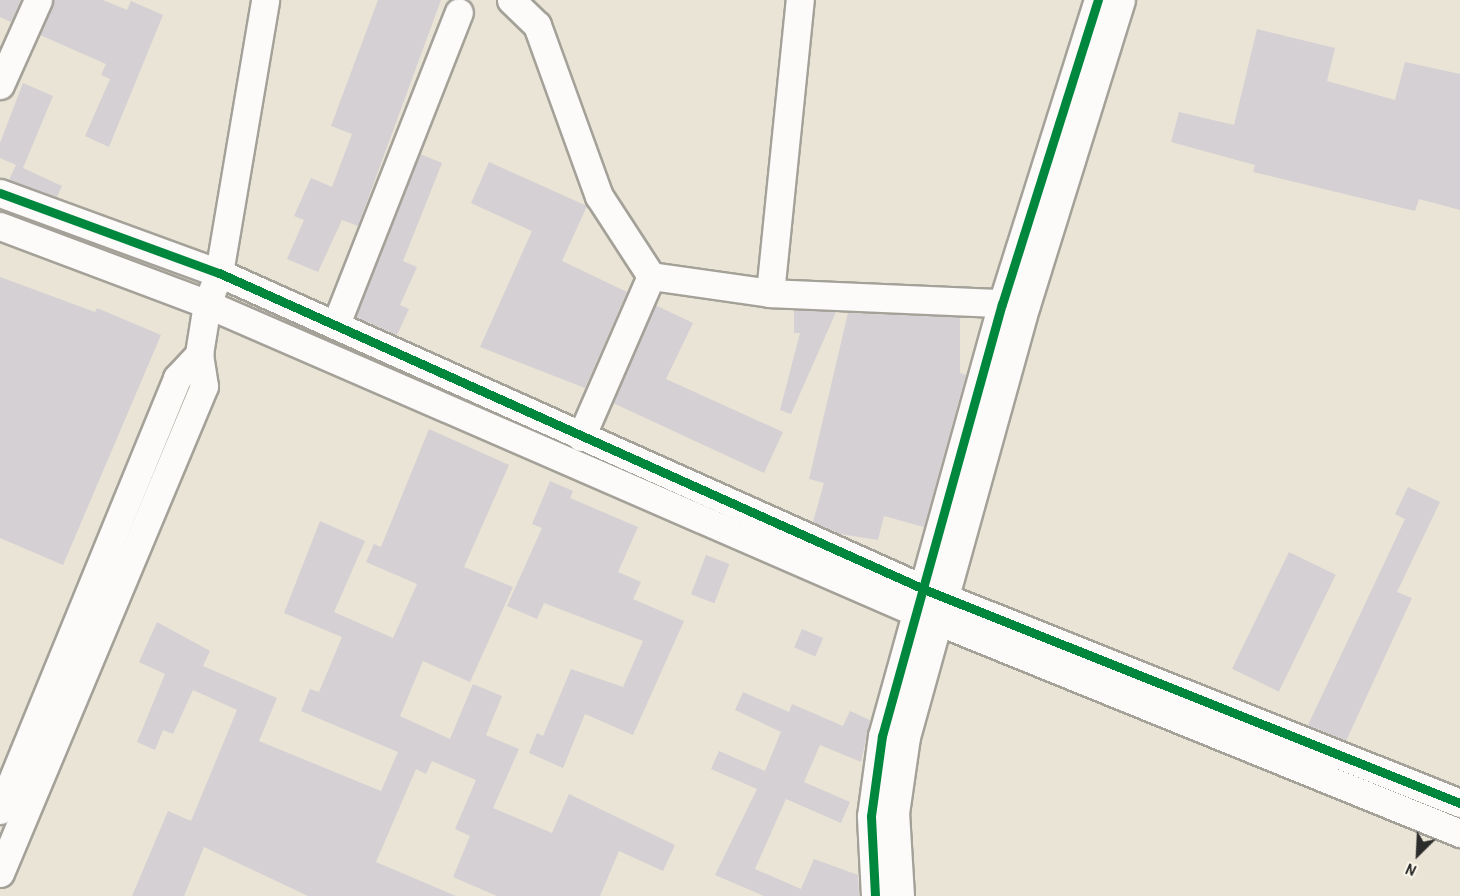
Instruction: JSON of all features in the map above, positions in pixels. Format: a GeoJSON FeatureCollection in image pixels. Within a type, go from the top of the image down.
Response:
{"type":"FeatureCollection","features":[{"type":"Feature","properties":{"kind":"street"},"geometry":{"type":"LineString","coordinates":[[0,85],[38,0]]}},
{"type":"Feature","properties":{"kind":"street"},"geometry":{"type":"LineString","coordinates":[[0,873],[30,771],[204,386],[199,354],[207,304],[219,273],[265,0]]}},
{"type":"Feature","properties":{"kind":"street"},"geometry":{"type":"LineString","coordinates":[[511,0],[537,26],[598,196],[651,276],[770,293],[1014,304]]}},
{"type":"Feature","properties":{"kind":"street"},"geometry":{"type":"LineString","coordinates":[[770,293],[800,0]]}},
{"type":"Feature","properties":{"kind":"street"},"geometry":{"type":"LineString","coordinates":[[900,896],[895,813],[906,737],[932,606],[1098,0]]}},
{"type":"Feature","properties":{"kind":"street"},"geometry":{"type":"LineString","coordinates":[[1014,304],[1121,0]]}},
{"type":"Feature","properties":{"kind":"street"},"geometry":{"type":"LineString","coordinates":[[336,324],[459,12]]}},
{"type":"Feature","properties":{"kind":"street"},"geometry":{"type":"LineString","coordinates":[[0,193],[219,273],[336,324],[581,437],[932,606],[1460,803]]}},
{"type":"Feature","properties":{"kind":"street"},"geometry":{"type":"LineString","coordinates":[[0,226],[207,304],[932,606],[1460,833]]}},
{"type":"Feature","properties":{"kind":"street"},"geometry":{"type":"LineString","coordinates":[[581,437],[651,276]]}},
{"type":"Feature","properties":{"kind":"street"},"geometry":{"type":"LineString","coordinates":[[875,896],[871,816],[882,736],[932,606]]}},
{"type":"Feature","properties":{"kind":"street"},"geometry":{"type":"LineString","coordinates":[[0,810],[30,771]]}},
{"type":"Feature","properties":{"kind":"building"},"geometry":{"type":"Polygon","coordinates":[[[0,0],[21,0],[11,22],[0,17],[0,0]]]}},
{"type":"Feature","properties":{"kind":"building"},"geometry":{"type":"Polygon","coordinates":[[[53,0],[103,0],[127,10],[131,1],[163,15],[109,147],[85,136],[110,79],[101,75],[106,64],[40,35],[53,0]]]}},
{"type":"Feature","properties":{"kind":"building"},"geometry":{"type":"Polygon","coordinates":[[[378,0],[441,0],[358,226],[342,220],[318,272],[287,259],[304,220],[294,216],[311,178],[332,187],[352,134],[331,126],[378,0]]]}},
{"type":"Feature","properties":{"kind":"building"},"geometry":{"type":"Polygon","coordinates":[[[1257,29],[1335,48],[1327,81],[1395,100],[1405,62],[1460,74],[1460,210],[1419,199],[1415,211],[1253,172],[1255,165],[1171,142],[1179,112],[1234,125],[1257,29]]]}},
{"type":"Feature","properties":{"kind":"building"},"geometry":{"type":"Polygon","coordinates":[[[23,83],[53,96],[23,168],[62,186],[57,197],[9,180],[16,165],[0,158],[0,143],[23,83]]]}},
{"type":"Feature","properties":{"kind":"building"},"geometry":{"type":"Polygon","coordinates":[[[420,154],[442,163],[403,261],[417,267],[400,305],[409,309],[397,335],[356,317],[420,154]]]}},
{"type":"Feature","properties":{"kind":"building"},"geometry":{"type":"Polygon","coordinates":[[[489,162],[587,206],[562,261],[627,292],[585,388],[480,347],[532,231],[471,203],[489,162]]]}},
{"type":"Feature","properties":{"kind":"building"},"geometry":{"type":"Polygon","coordinates":[[[0,277],[95,312],[97,308],[161,335],[63,565],[0,538],[0,277]]]}},
{"type":"Feature","properties":{"kind":"building"},"geometry":{"type":"Polygon","coordinates":[[[655,305],[693,323],[666,379],[783,432],[764,473],[613,403],[655,305]]]}},
{"type":"Feature","properties":{"kind":"building"},"geometry":{"type":"Polygon","coordinates":[[[794,310],[836,312],[791,414],[780,410],[800,333],[794,333],[794,310]]]}},
{"type":"Feature","properties":{"kind":"building"},"geometry":{"type":"Polygon","coordinates":[[[848,313],[960,317],[960,373],[966,375],[924,527],[884,516],[878,540],[840,534],[813,522],[824,483],[809,479],[848,313]]]}},
{"type":"Feature","properties":{"kind":"building"},"geometry":{"type":"Polygon","coordinates":[[[429,429],[509,465],[464,567],[513,587],[470,682],[423,661],[400,716],[450,739],[473,684],[502,696],[486,735],[519,749],[493,808],[552,833],[569,794],[675,845],[663,871],[619,851],[600,896],[497,896],[453,877],[470,836],[455,829],[476,780],[432,761],[426,774],[416,769],[376,862],[456,896],[308,896],[204,847],[184,896],[132,896],[168,811],[191,821],[237,710],[193,690],[173,734],[163,730],[155,750],[137,742],[165,674],[139,662],[157,622],[210,651],[203,666],[277,698],[259,741],[381,791],[398,752],[301,711],[310,689],[319,692],[342,637],[284,613],[320,521],[365,541],[334,612],[393,638],[417,584],[366,562],[374,544],[381,547],[429,429]]]}},
{"type":"Feature","properties":{"kind":"building"},"geometry":{"type":"Polygon","coordinates":[[[550,481],[573,491],[570,498],[638,527],[618,572],[641,582],[633,599],[684,621],[633,735],[585,714],[563,768],[529,753],[537,733],[543,736],[571,669],[623,687],[643,641],[544,603],[537,619],[507,606],[542,528],[532,524],[550,481]]]}},
{"type":"Feature","properties":{"kind":"building"},"geometry":{"type":"Polygon","coordinates":[[[1408,487],[1440,502],[1397,592],[1412,598],[1346,741],[1308,725],[1405,519],[1395,514],[1408,487]]]}},
{"type":"Feature","properties":{"kind":"building"},"geometry":{"type":"Polygon","coordinates":[[[1289,552],[1336,575],[1279,692],[1232,669],[1289,552]]]}},
{"type":"Feature","properties":{"kind":"building"},"geometry":{"type":"Polygon","coordinates":[[[706,555],[729,564],[714,603],[691,594],[706,555]]]}},
{"type":"Feature","properties":{"kind":"building"},"geometry":{"type":"Polygon","coordinates":[[[802,629],[823,638],[815,656],[794,647],[802,629]]]}},
{"type":"Feature","properties":{"kind":"building"},"geometry":{"type":"Polygon","coordinates":[[[743,692],[789,712],[792,704],[843,726],[850,711],[870,720],[861,762],[820,745],[804,782],[850,802],[841,823],[786,799],[755,869],[801,889],[814,859],[858,875],[859,896],[764,896],[715,875],[757,789],[711,769],[719,751],[765,771],[781,732],[735,710],[743,692]]]}},
{"type":"Feature","properties":{"kind":"cycle path"},"geometry":{"type":"LineString","coordinates":[[875,896],[871,816],[882,736],[1002,304],[1098,0]]}},
{"type":"Feature","properties":{"kind":"cycle path"},"geometry":{"type":"LineString","coordinates":[[0,193],[219,273],[926,590],[1460,803]]}}]}
